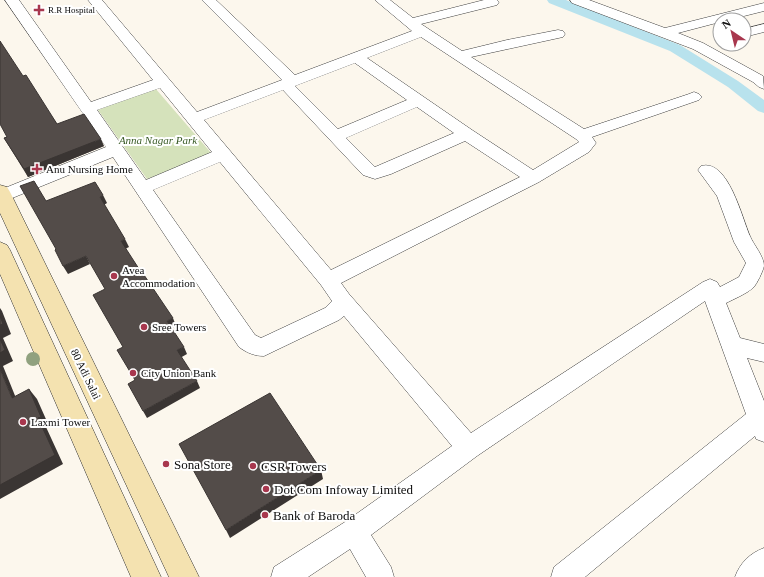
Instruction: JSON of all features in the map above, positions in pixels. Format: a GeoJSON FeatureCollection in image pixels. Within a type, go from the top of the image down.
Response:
{"type":"FeatureCollection","features":[{"type":"Feature","properties":{"kind":"main road","name":"80 Adi Salai"},"geometry":{"type":"LineString","coordinates":[[1,195],[104,413],[184,577]]}},
{"type":"Feature","properties":{"kind":"main road"},"geometry":{"type":"LineString","coordinates":[[0,250],[146,577]]}},
{"type":"Feature","properties":{"kind":"street"},"geometry":{"type":"LineString","coordinates":[[12,0],[88,108],[247,341],[258,348],[264,347],[332,314],[340,307],[342,300]]}},
{"type":"Feature","properties":{"kind":"street"},"geometry":{"type":"LineString","coordinates":[[95,0],[328,280],[342,300],[469,448]]}},
{"type":"Feature","properties":{"kind":"street"},"geometry":{"type":"LineString","coordinates":[[209,0],[370,171],[375,173],[385,170],[466,134]]}},
{"type":"Feature","properties":{"kind":"street"},"geometry":{"type":"LineString","coordinates":[[328,280],[533,178],[583,148],[588,143],[582,135],[416,28],[382,0]]}},
{"type":"Feature","properties":{"kind":"street"},"geometry":{"type":"LineString","coordinates":[[584,1],[698,46],[758,79],[764,84]]}},
{"type":"Feature","properties":{"kind":"street"},"geometry":{"type":"LineString","coordinates":[[193,119],[356,57],[416,28],[492,2]]}},
{"type":"Feature","properties":{"kind":"street"},"geometry":{"type":"LineString","coordinates":[[664,32],[764,7]]}},
{"type":"Feature","properties":{"kind":"street"},"geometry":{"type":"LineString","coordinates":[[752,32],[764,28]]}},
{"type":"Feature","properties":{"kind":"street"},"geometry":{"type":"LineString","coordinates":[[460,56],[507,44],[558,34]]}},
{"type":"Feature","properties":{"kind":"street"},"geometry":{"type":"LineString","coordinates":[[698,46],[712,42]]}},
{"type":"Feature","properties":{"kind":"street"},"geometry":{"type":"LineString","coordinates":[[356,57],[466,134],[533,178]]}},
{"type":"Feature","properties":{"kind":"street"},"geometry":{"type":"LineString","coordinates":[[88,108],[162,82]]}},
{"type":"Feature","properties":{"kind":"street"},"geometry":{"type":"LineString","coordinates":[[582,135],[694,97]]}},
{"type":"Feature","properties":{"kind":"street"},"geometry":{"type":"LineString","coordinates":[[336,136],[419,101]]}},
{"type":"Feature","properties":{"kind":"street"},"geometry":{"type":"LineString","coordinates":[[1,195],[116,149]]}},
{"type":"Feature","properties":{"kind":"street"},"geometry":{"type":"LineString","coordinates":[[142,188],[223,154]]}},
{"type":"Feature","properties":{"kind":"street"},"geometry":{"type":"LineString","coordinates":[[707,170],[718,180],[727,194],[743,242],[756,263],[746,282],[715,300]]}},
{"type":"Feature","properties":{"kind":"street"},"geometry":{"type":"LineString","coordinates":[[284,577],[354,531],[469,448],[710,288],[761,424],[564,577]]}},
{"type":"Feature","properties":{"kind":"street"},"geometry":{"type":"LineString","coordinates":[[732,345],[764,353]]}},
{"type":"Feature","properties":{"kind":"street"},"geometry":{"type":"LineString","coordinates":[[354,531],[381,577]]}},
{"type":"Feature","properties":{"kind":"street"},"geometry":{"type":"LineString","coordinates":[[748,577],[764,561]]}},
{"type":"Feature","properties":{"kind":"green space","name":"Anna Nagar Park"},"geometry":{"type":"Polygon","coordinates":[[[155,88],[212,154],[147,179],[98,110],[155,88]]]}},
{"type":"Feature","properties":{"kind":"building"},"geometry":{"type":"Polygon","coordinates":[[[0,41],[23,76],[26,75],[57,124],[84,114],[101,139],[24,169],[4,138],[7,137],[0,124],[0,41]]]}},
{"type":"Feature","properties":{"kind":"building"},"geometry":{"type":"Polygon","coordinates":[[[34,181],[46,201],[95,182],[103,195],[100,197],[125,239],[121,241],[173,318],[167,321],[184,347],[177,350],[197,381],[143,411],[128,384],[135,380],[117,350],[123,347],[93,295],[105,289],[86,256],[63,266],[55,250],[56,249],[20,186],[34,181]]]}},
{"type":"Feature","properties":{"kind":"building"},"geometry":{"type":"Polygon","coordinates":[[[0,316],[3,324],[0,325],[0,316]]]}},
{"type":"Feature","properties":{"kind":"building"},"geometry":{"type":"Polygon","coordinates":[[[0,339],[5,350],[0,353],[0,339]]]}},
{"type":"Feature","properties":{"kind":"building"},"geometry":{"type":"Polygon","coordinates":[[[0,369],[12,398],[29,389],[41,417],[38,418],[55,455],[0,485],[0,369]]]}},
{"type":"Feature","properties":{"kind":"building","name":"CSR Towers"},"geometry":{"type":"Polygon","coordinates":[[[270,393],[321,470],[226,530],[179,444],[270,393]]]}},
{"type":"Feature","properties":{"kind":"waterway"},"geometry":{"type":"LineString","coordinates":[[554,0],[675,48],[733,84],[764,108]]}},
{"type":"Feature","properties":{"kind":"place","name":"R.R Hospital"},"geometry":{"type":"Point","coordinates":[39,10]}},
{"type":"Feature","properties":{"kind":"place","name":"Anu Nursing Home"},"geometry":{"type":"Point","coordinates":[37,169]}},
{"type":"Feature","properties":{"kind":"place","name":"Avea Accommodation"},"geometry":{"type":"Point","coordinates":[114,276]}},
{"type":"Feature","properties":{"kind":"place","name":"Sree Towers"},"geometry":{"type":"Point","coordinates":[144,327]}},
{"type":"Feature","properties":{"kind":"place","name":"City Union Bank"},"geometry":{"type":"Point","coordinates":[133,373]}},
{"type":"Feature","properties":{"kind":"place","name":"Laxmi Tower"},"geometry":{"type":"Point","coordinates":[23,422]}},
{"type":"Feature","properties":{"kind":"place","name":"Sona Store"},"geometry":{"type":"Point","coordinates":[166,464]}},
{"type":"Feature","properties":{"kind":"place","name":"CSR Towers"},"geometry":{"type":"Point","coordinates":[253,466]}},
{"type":"Feature","properties":{"kind":"place","name":"Dot Com Infoway Limited"},"geometry":{"type":"Point","coordinates":[266,489]}},
{"type":"Feature","properties":{"kind":"place","name":"Bank of Baroda"},"geometry":{"type":"Point","coordinates":[265,515]}}]}
